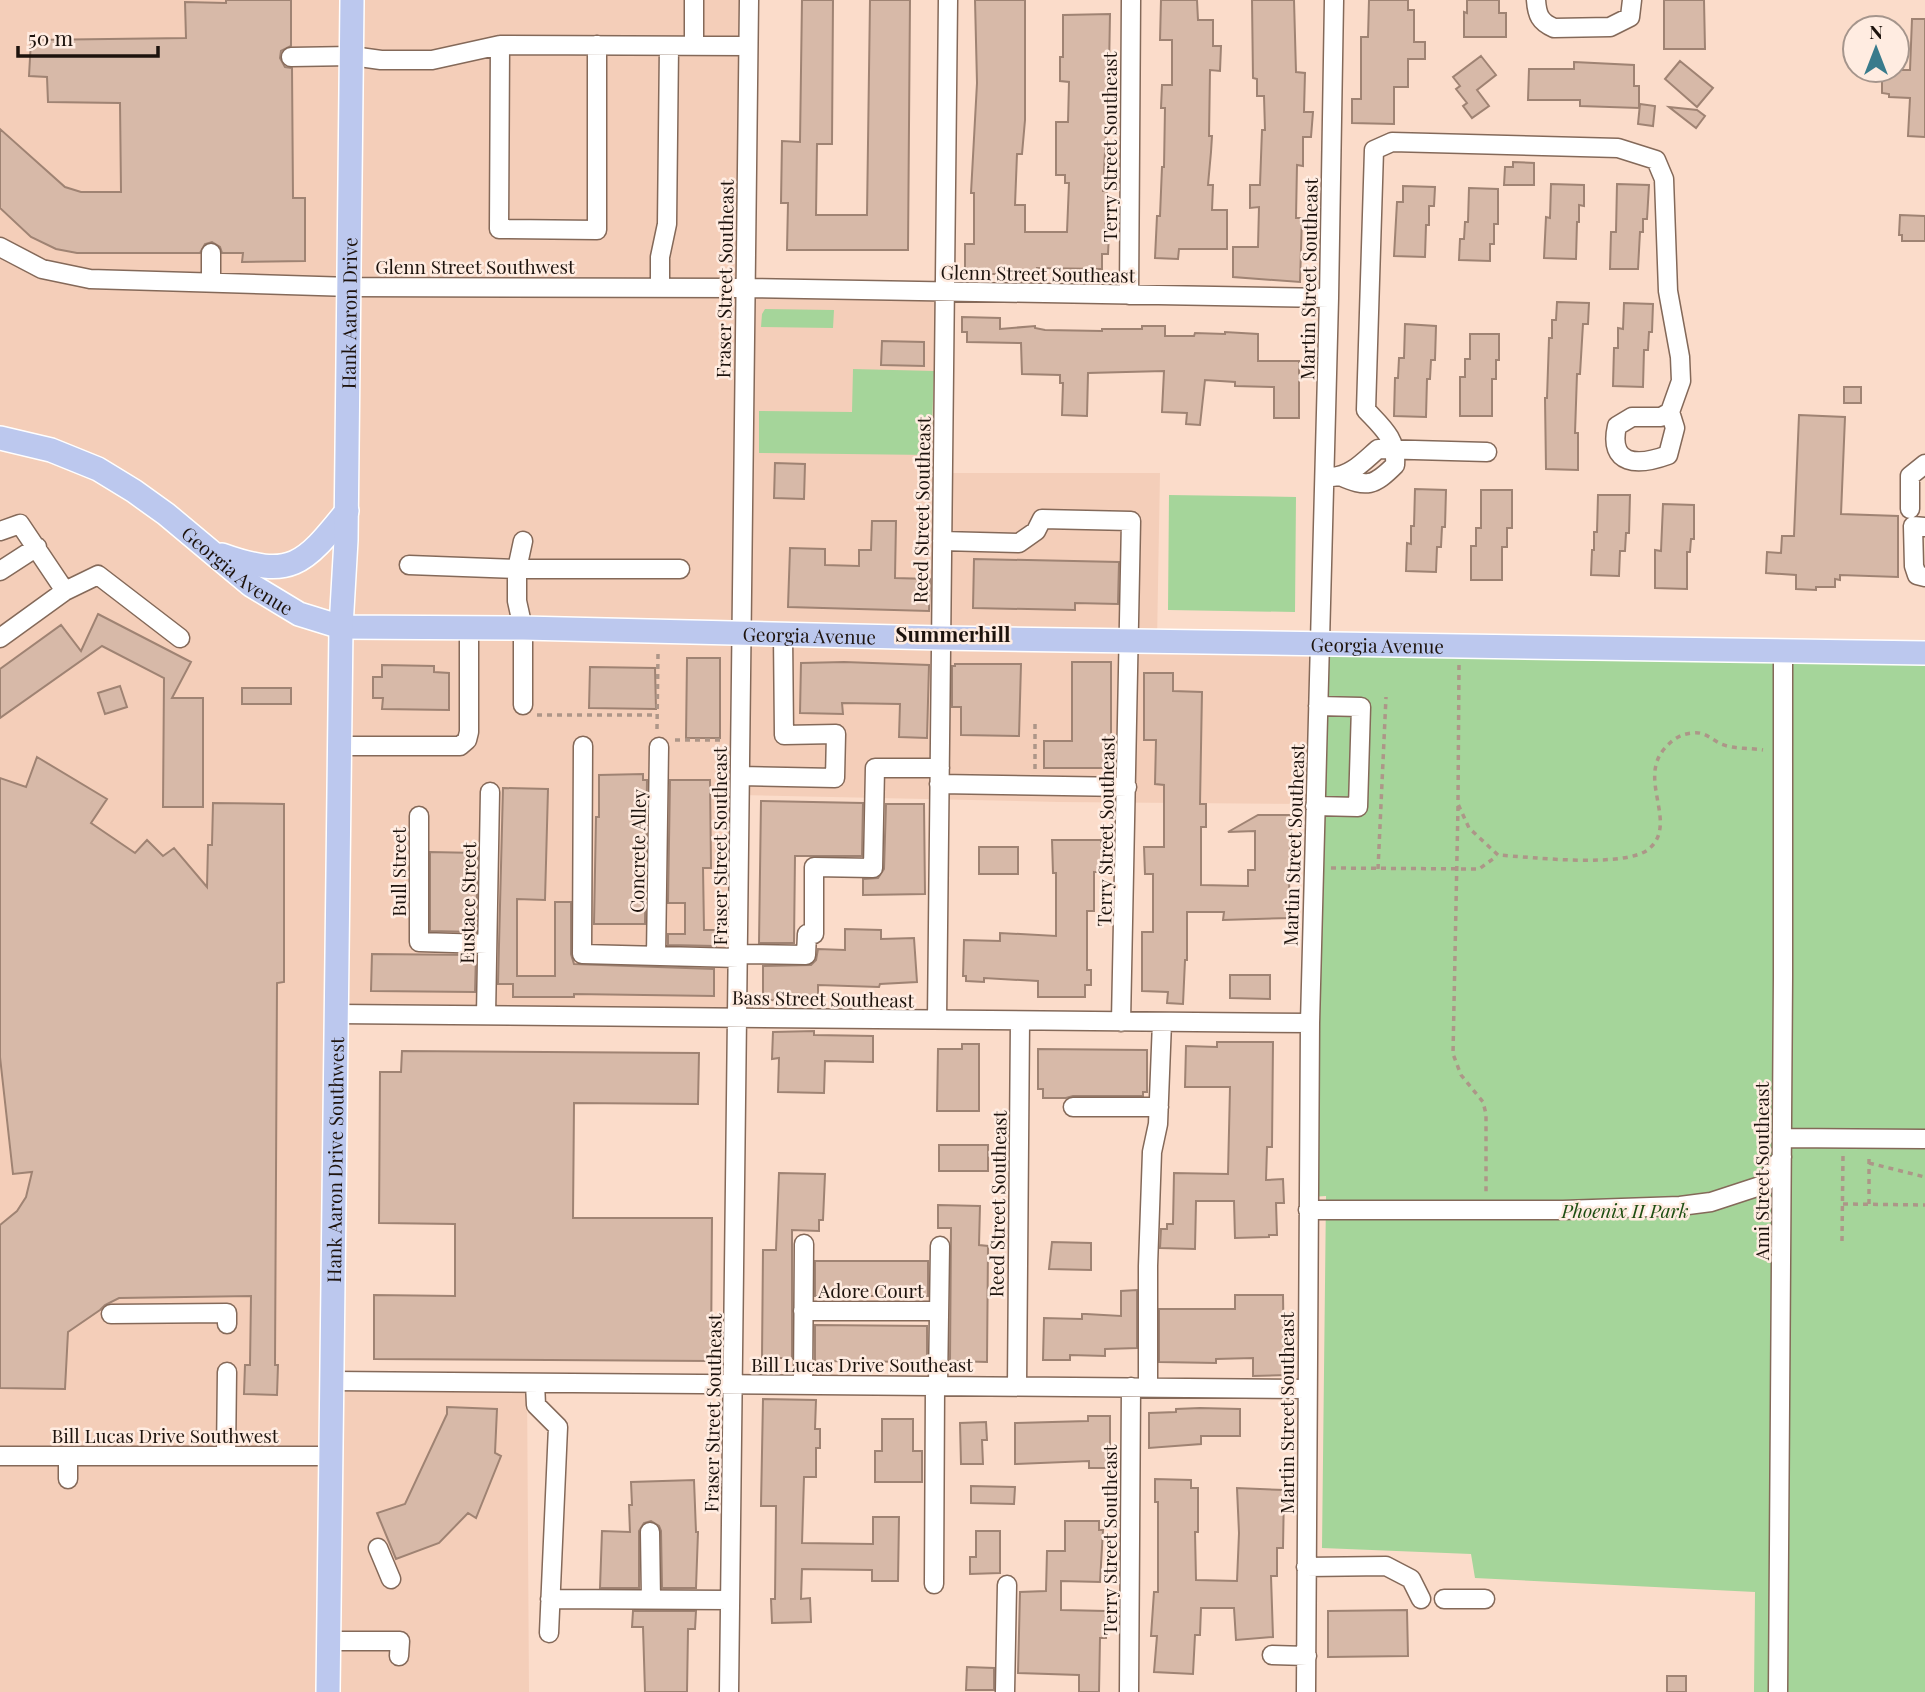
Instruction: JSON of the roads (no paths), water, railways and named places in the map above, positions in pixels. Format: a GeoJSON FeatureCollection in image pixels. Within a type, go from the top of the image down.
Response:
{"type":"FeatureCollection","features":[{"type":"Feature","properties":{"kind":"main road","name":"Hank Aaron Drive"},"geometry":{"type":"LineString","coordinates":[[341,627],[351,287],[352,0]]}},
{"type":"Feature","properties":{"kind":"main road","name":"Georgia Avenue"},"geometry":{"type":"LineString","coordinates":[[0,438],[51,450],[98,469],[166,514],[251,586],[299,614],[341,627],[1925,653]]}},
{"type":"Feature","properties":{"kind":"main road"},"geometry":{"type":"LineString","coordinates":[[206,549],[247,564],[272,567],[296,563],[316,549],[346,510]]}},
{"type":"Feature","properties":{"kind":"main road","name":"Hank Aaron Drive Southwest"},"geometry":{"type":"LineString","coordinates":[[328,1692],[341,627]]}},
{"type":"Feature","properties":{"kind":"street"},"geometry":{"type":"LineString","coordinates":[[694,0],[694,46]]}},
{"type":"Feature","properties":{"kind":"street","name":"Fraser Street Southeast"},"geometry":{"type":"LineString","coordinates":[[729,1692],[738,1018],[733,957],[740,776],[749,0]]}},
{"type":"Feature","properties":{"kind":"street","name":"Reed Street Southeast"},"geometry":{"type":"LineString","coordinates":[[937,1020],[948,0]]}},
{"type":"Feature","properties":{"kind":"street","name":"Terry Street Southeast"},"geometry":{"type":"LineString","coordinates":[[1129,295],[1131,0]]}},
{"type":"Feature","properties":{"kind":"street","name":"Martin Street Southeast"},"geometry":{"type":"LineString","coordinates":[[1306,1692],[1310,1023],[1320,643],[1332,477],[1329,298],[1334,0]]}},
{"type":"Feature","properties":{"kind":"street"},"geometry":{"type":"LineString","coordinates":[[1536,0],[1538,16],[1546,25],[1554,28],[1610,27],[1630,17],[1632,4]]}},
{"type":"Feature","properties":{"kind":"street"},"geometry":{"type":"LineString","coordinates":[[500,45],[499,229],[585,230],[597,230],[597,45]]}},
{"type":"Feature","properties":{"kind":"street"},"geometry":{"type":"LineString","coordinates":[[292,57],[352,56],[381,60],[432,60],[500,45],[748,46]]}},
{"type":"Feature","properties":{"kind":"street"},"geometry":{"type":"LineString","coordinates":[[660,287],[660,257],[667,224],[669,46]]}},
{"type":"Feature","properties":{"kind":"street"},"geometry":{"type":"LineString","coordinates":[[1396,449],[1385,430],[1366,410],[1374,150],[1392,142],[1618,148],[1656,160],[1664,179],[1668,291],[1680,357],[1681,381],[1670,412]]}},
{"type":"Feature","properties":{"kind":"street","name":"Glenn Street Southwest"},"geometry":{"type":"LineString","coordinates":[[0,247],[42,269],[90,279],[351,287],[747,288]]}},
{"type":"Feature","properties":{"kind":"street"},"geometry":{"type":"LineString","coordinates":[[211,253],[211,282]]}},
{"type":"Feature","properties":{"kind":"street","name":"Glenn Street Southeast"},"geometry":{"type":"LineString","coordinates":[[747,288],[1329,298]]}},
{"type":"Feature","properties":{"kind":"street"},"geometry":{"type":"LineString","coordinates":[[1332,477],[1356,469],[1378,449],[1487,452]]}},
{"type":"Feature","properties":{"kind":"street"},"geometry":{"type":"LineString","coordinates":[[1919,572],[1910,475],[1925,464]]}},
{"type":"Feature","properties":{"kind":"street","name":"Terry Street Southeast"},"geometry":{"type":"LineString","coordinates":[[942,541],[1019,543],[1036,531],[1041,519],[1131,521],[1121,1022]]}},
{"type":"Feature","properties":{"kind":"street"},"geometry":{"type":"LineString","coordinates":[[0,531],[20,524],[65,591]]}},
{"type":"Feature","properties":{"kind":"street"},"geometry":{"type":"LineString","coordinates":[[523,541],[517,569],[517,601],[523,628],[528,710]]}},
{"type":"Feature","properties":{"kind":"street"},"geometry":{"type":"LineString","coordinates":[[0,571],[37,547]]}},
{"type":"Feature","properties":{"kind":"street"},"geometry":{"type":"LineString","coordinates":[[409,565],[517,569],[680,569]]}},
{"type":"Feature","properties":{"kind":"street"},"geometry":{"type":"LineString","coordinates":[[0,638],[65,591],[98,575],[180,638]]}},
{"type":"Feature","properties":{"kind":"street"},"geometry":{"type":"LineString","coordinates":[[339,746],[460,746],[467,740],[469,628]]}},
{"type":"Feature","properties":{"kind":"street"},"geometry":{"type":"LineString","coordinates":[[740,776],[835,778],[836,734],[783,735],[783,634]]}},
{"type":"Feature","properties":{"kind":"street","name":"Ami Street Southeast"},"geometry":{"type":"LineString","coordinates":[[1778,1692],[1783,650]]}},
{"type":"Feature","properties":{"kind":"street"},"geometry":{"type":"LineString","coordinates":[[1315,806],[1358,807],[1361,707],[1318,706]]}},
{"type":"Feature","properties":{"kind":"street","name":"Concrete Alley"},"geometry":{"type":"LineString","coordinates":[[656,956],[662,742]]}},
{"type":"Feature","properties":{"kind":"street"},"geometry":{"type":"LineString","coordinates":[[583,746],[582,954],[733,957],[806,955],[807,934],[814,934],[814,867],[873,868],[875,768],[1035,785],[1126,788]]}},
{"type":"Feature","properties":{"kind":"street","name":"Eustace Street"},"geometry":{"type":"LineString","coordinates":[[486,1015],[490,793]]}},
{"type":"Feature","properties":{"kind":"street","name":"Bull Street"},"geometry":{"type":"LineString","coordinates":[[419,816],[419,942],[487,944]]}},
{"type":"Feature","properties":{"kind":"street","name":"Bass Street Southeast"},"geometry":{"type":"LineString","coordinates":[[336,1014],[1310,1023]]}},
{"type":"Feature","properties":{"kind":"street","name":"Reed Street Southeast"},"geometry":{"type":"LineString","coordinates":[[1017,1386],[1020,1021]]}},
{"type":"Feature","properties":{"kind":"street","name":"Terry Street Southeast"},"geometry":{"type":"LineString","coordinates":[[1129,1692],[1139,1387],[1148,1266],[1152,1152],[1158,1124],[1162,1022]]}},
{"type":"Feature","properties":{"kind":"street"},"geometry":{"type":"LineString","coordinates":[[1073,1107],[1159,1107]]}},
{"type":"Feature","properties":{"kind":"street"},"geometry":{"type":"LineString","coordinates":[[1782,1138],[1925,1139]]}},
{"type":"Feature","properties":{"kind":"street"},"geometry":{"type":"LineString","coordinates":[[1308,1210],[1482,1211],[1680,1206],[1711,1202],[1763,1185],[1782,1157]]}},
{"type":"Feature","properties":{"kind":"street"},"geometry":{"type":"LineString","coordinates":[[803,1385],[804,1244]]}},
{"type":"Feature","properties":{"kind":"street"},"geometry":{"type":"LineString","coordinates":[[934,1584],[940,1246]]}},
{"type":"Feature","properties":{"kind":"street","name":"Adore Court"},"geometry":{"type":"LineString","coordinates":[[803,1311],[939,1311]]}},
{"type":"Feature","properties":{"kind":"street"},"geometry":{"type":"LineString","coordinates":[[111,1314],[227,1313],[227,1324]]}},
{"type":"Feature","properties":{"kind":"street"},"geometry":{"type":"LineString","coordinates":[[226,1372],[226,1456]]}},
{"type":"Feature","properties":{"kind":"street","name":"Bill Lucas Drive Southeast"},"geometry":{"type":"LineString","coordinates":[[332,1381],[1307,1389]]}},
{"type":"Feature","properties":{"kind":"street"},"geometry":{"type":"LineString","coordinates":[[535,1383],[536,1405],[558,1427],[550,1633]]}},
{"type":"Feature","properties":{"kind":"street","name":"Bill Lucas Drive Southwest"},"geometry":{"type":"LineString","coordinates":[[0,1456],[331,1456]]}},
{"type":"Feature","properties":{"kind":"street"},"geometry":{"type":"LineString","coordinates":[[68,1456],[68,1479]]}},
{"type":"Feature","properties":{"kind":"street"},"geometry":{"type":"LineString","coordinates":[[650,1532],[651,1600]]}},
{"type":"Feature","properties":{"kind":"street"},"geometry":{"type":"LineString","coordinates":[[378,1548],[391,1579]]}},
{"type":"Feature","properties":{"kind":"street"},"geometry":{"type":"LineString","coordinates":[[1306,1567],[1386,1566],[1411,1579],[1421,1599]]}},
{"type":"Feature","properties":{"kind":"street"},"geometry":{"type":"LineString","coordinates":[[1004,1692],[1007,1585]]}},
{"type":"Feature","properties":{"kind":"street"},"geometry":{"type":"LineString","coordinates":[[550,1599],[730,1600]]}},
{"type":"Feature","properties":{"kind":"street"},"geometry":{"type":"LineString","coordinates":[[1444,1599],[1485,1599]]}},
{"type":"Feature","properties":{"kind":"street"},"geometry":{"type":"LineString","coordinates":[[328,1641],[400,1641],[399,1656]]}},
{"type":"Feature","properties":{"kind":"street"},"geometry":{"type":"LineString","coordinates":[[1272,1655],[1307,1656]]}},
{"type":"Feature","properties":{"kind":"district","name":"Summerhill"},"geometry":{"type":"Point","coordinates":[953,633]}},
{"type":"Feature","properties":{"kind":"park label","name":"Phoenix II Park"},"geometry":{"type":"Point","coordinates":[1625,1210]}}]}
